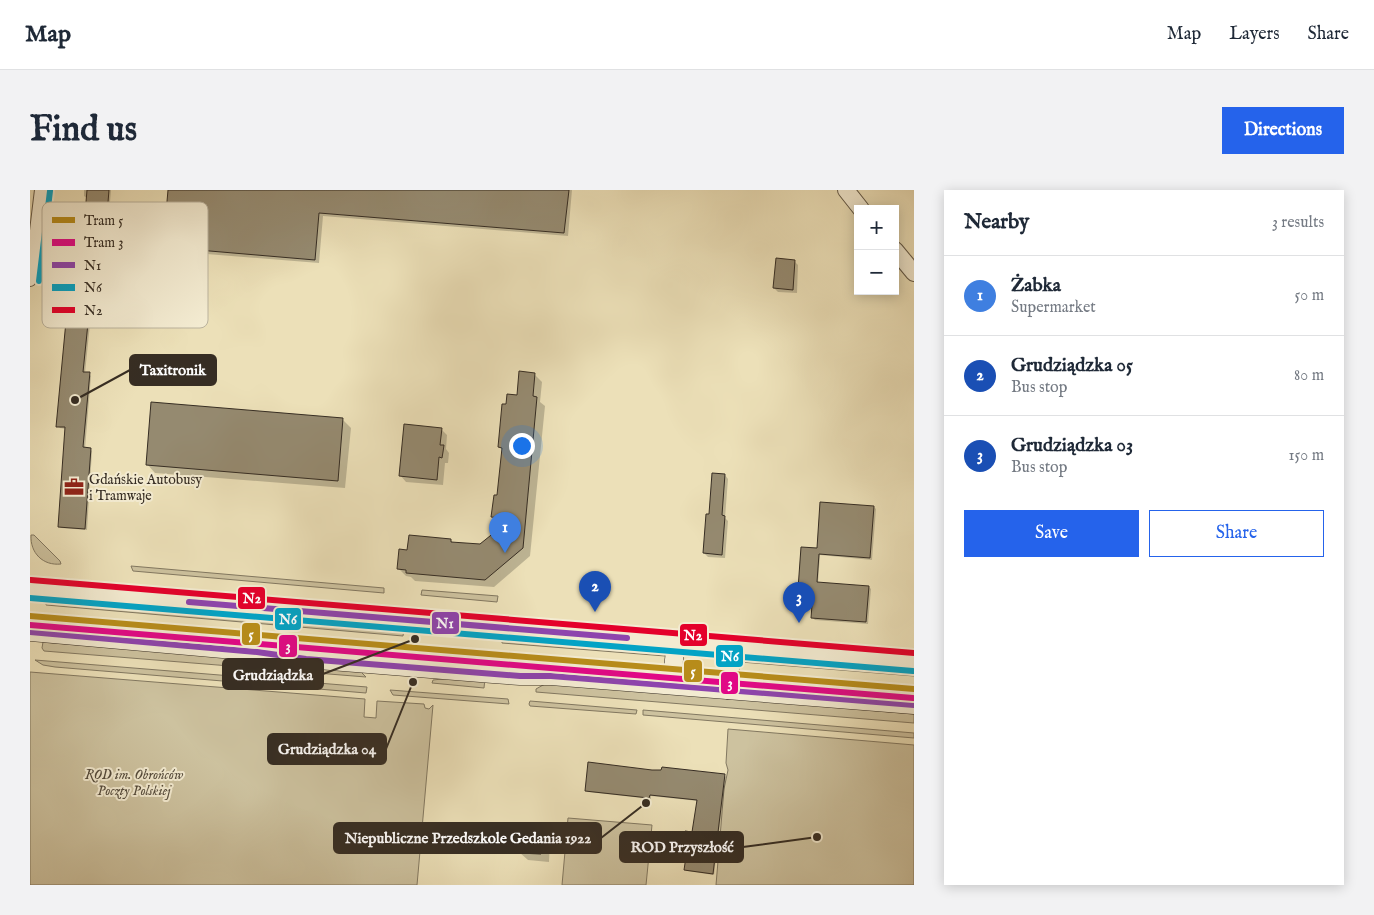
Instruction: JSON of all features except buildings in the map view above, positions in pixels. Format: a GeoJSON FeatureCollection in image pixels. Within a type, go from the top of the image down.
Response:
{"type":"FeatureCollection","features":[{"type":"Feature","properties":{"kind":"main road"},"geometry":{"type":"LineString","coordinates":[[30,589],[914,662]]}},
{"type":"Feature","properties":{"kind":"main road"},"geometry":{"type":"LineString","coordinates":[[30,632],[257,652],[306,659],[520,676],[551,676],[671,685],[914,705]]}},
{"type":"Feature","properties":{"kind":"main road"},"geometry":{"type":"LineString","coordinates":[[671,685],[676,643]]}},
{"type":"Feature","properties":{"kind":"main road"},"geometry":{"type":"LineString","coordinates":[[728,690],[732,647]]}},
{"type":"Feature","properties":{"kind":"street"},"geometry":{"type":"LineString","coordinates":[[30,280],[41,190]]}},
{"type":"Feature","properties":{"kind":"street"},"geometry":{"type":"LineString","coordinates":[[846,190],[858,205]]}},
{"type":"Feature","properties":{"kind":"street"},"geometry":{"type":"LineString","coordinates":[[899,255],[914,273]]}},
{"type":"Feature","properties":{"kind":"green space"},"geometry":{"type":"Polygon","coordinates":[[[31,535],[34,535],[61,564],[49,563],[39,557],[35,553],[31,535]]]}},
{"type":"Feature","properties":{"kind":"green space"},"geometry":{"type":"Polygon","coordinates":[[[131,566],[384,588],[384,593],[133,571],[131,566]]]}},
{"type":"Feature","properties":{"kind":"green space"},"geometry":{"type":"Polygon","coordinates":[[[422,590],[498,596],[497,602],[421,595],[422,590]]]}},
{"type":"Feature","properties":{"kind":"green space"},"geometry":{"type":"Polygon","coordinates":[[[46,598],[404,629],[403,636],[46,605],[46,598]]]}},
{"type":"Feature","properties":{"kind":"green space"},"geometry":{"type":"Polygon","coordinates":[[[44,621],[402,651],[401,655],[384,654],[351,657],[302,654],[262,644],[43,625],[44,621]]]}},
{"type":"Feature","properties":{"kind":"green space"},"geometry":{"type":"Polygon","coordinates":[[[502,636],[660,650],[665,656],[502,643],[502,636]]]}},
{"type":"Feature","properties":{"kind":"green space"},"geometry":{"type":"Polygon","coordinates":[[[43,642],[354,668],[366,677],[44,651],[42,648],[43,642]]]}},
{"type":"Feature","properties":{"kind":"green space"},"geometry":{"type":"Polygon","coordinates":[[[501,658],[654,671],[648,675],[642,675],[556,667],[500,671],[501,658]]]}},
{"type":"Feature","properties":{"kind":"green space"},"geometry":{"type":"Polygon","coordinates":[[[744,658],[914,670],[914,676],[741,662],[744,658]]]}},
{"type":"Feature","properties":{"kind":"green space"},"geometry":{"type":"Polygon","coordinates":[[[35,660],[367,687],[366,693],[55,667],[43,665],[35,660]]]}},
{"type":"Feature","properties":{"kind":"green space","name":"ROD im. Obrońców Poczty Polskiej"},"geometry":{"type":"Polygon","coordinates":[[[30,672],[365,699],[364,717],[376,718],[377,701],[424,704],[425,708],[429,709],[433,705],[417,885],[30,885],[30,672]]]}},
{"type":"Feature","properties":{"kind":"green space"},"geometry":{"type":"Polygon","coordinates":[[[459,677],[485,678],[484,688],[432,683],[433,680],[459,677]]]}},
{"type":"Feature","properties":{"kind":"green space"},"geometry":{"type":"Polygon","coordinates":[[[742,678],[914,692],[914,697],[752,684],[742,678]]]}},
{"type":"Feature","properties":{"kind":"green space"},"geometry":{"type":"Polygon","coordinates":[[[549,683],[914,714],[914,723],[536,692],[536,689],[549,683]]]}},
{"type":"Feature","properties":{"kind":"green space"},"geometry":{"type":"Polygon","coordinates":[[[390,690],[508,699],[509,704],[393,695],[390,690]]]}},
{"type":"Feature","properties":{"kind":"green space"},"geometry":{"type":"Polygon","coordinates":[[[530,701],[637,710],[636,714],[530,706],[530,701]]]}},
{"type":"Feature","properties":{"kind":"green space"},"geometry":{"type":"Polygon","coordinates":[[[643,710],[914,733],[914,738],[643,715],[643,710]]]}},
{"type":"Feature","properties":{"kind":"green space"},"geometry":{"type":"Polygon","coordinates":[[[728,729],[914,745],[914,885],[716,885],[724,789],[728,770],[726,763],[728,729]]]}},
{"type":"Feature","properties":{"kind":"green space"},"geometry":{"type":"Polygon","coordinates":[[[568,818],[652,825],[646,885],[562,885],[568,818]]]}},
{"type":"Feature","properties":{"kind":"tram line","name":"5"},"geometry":{"type":"LineString","coordinates":[[30,616],[914,689]]}},
{"type":"Feature","properties":{"kind":"tram line","name":"3"},"geometry":{"type":"LineString","coordinates":[[30,625],[913,698]]}},
{"type":"Feature","properties":{"kind":"transit line","name":"N6"},"geometry":{"type":"LineString","coordinates":[[49,202],[50,191]]}},
{"type":"Feature","properties":{"kind":"transit line","name":"N6"},"geometry":{"type":"LineString","coordinates":[[39,281],[42,256]]}},
{"type":"Feature","properties":{"kind":"transit line","name":"N2"},"geometry":{"type":"LineString","coordinates":[[31,580],[914,653]]}},
{"type":"Feature","properties":{"kind":"transit line","name":"N6"},"geometry":{"type":"LineString","coordinates":[[30,598],[913,671]]}},
{"type":"Feature","properties":{"kind":"transit line","name":"N1"},"geometry":{"type":"LineString","coordinates":[[189,602],[627,638]]}},
{"type":"Feature","properties":{"kind":"transit line","name":"N1"},"geometry":{"type":"LineString","coordinates":[[30,632],[257,652],[306,659],[520,676],[551,676],[914,705]]}},
{"type":"Feature","properties":{"kind":"place","name":"Taxitronik"},"geometry":{"type":"Point","coordinates":[75,400]}},
{"type":"Feature","properties":{"kind":"place","name":"Gdańskie Autobusy i Tramwaje"},"geometry":{"type":"Point","coordinates":[74,487]}},
{"type":"Feature","properties":{"kind":"place","name":"Żabka"},"geometry":{"type":"Point","coordinates":[505,553]}},
{"type":"Feature","properties":{"kind":"place","name":"Grudziądzka 05"},"geometry":{"type":"Point","coordinates":[595,612]}},
{"type":"Feature","properties":{"kind":"place","name":"Grudziądzka 03"},"geometry":{"type":"Point","coordinates":[799,623]}},
{"type":"Feature","properties":{"kind":"place","name":"Grudziądzka"},"geometry":{"type":"Point","coordinates":[415,639]}},
{"type":"Feature","properties":{"kind":"place","name":"Grudziądzka 04"},"geometry":{"type":"Point","coordinates":[413,682]}},
{"type":"Feature","properties":{"kind":"place","name":"Niepubliczne Przedszkole Gedania 1922"},"geometry":{"type":"Point","coordinates":[646,803]}},
{"type":"Feature","properties":{"kind":"place","name":"ROD Przyszłość"},"geometry":{"type":"Point","coordinates":[817,837]}}]}
